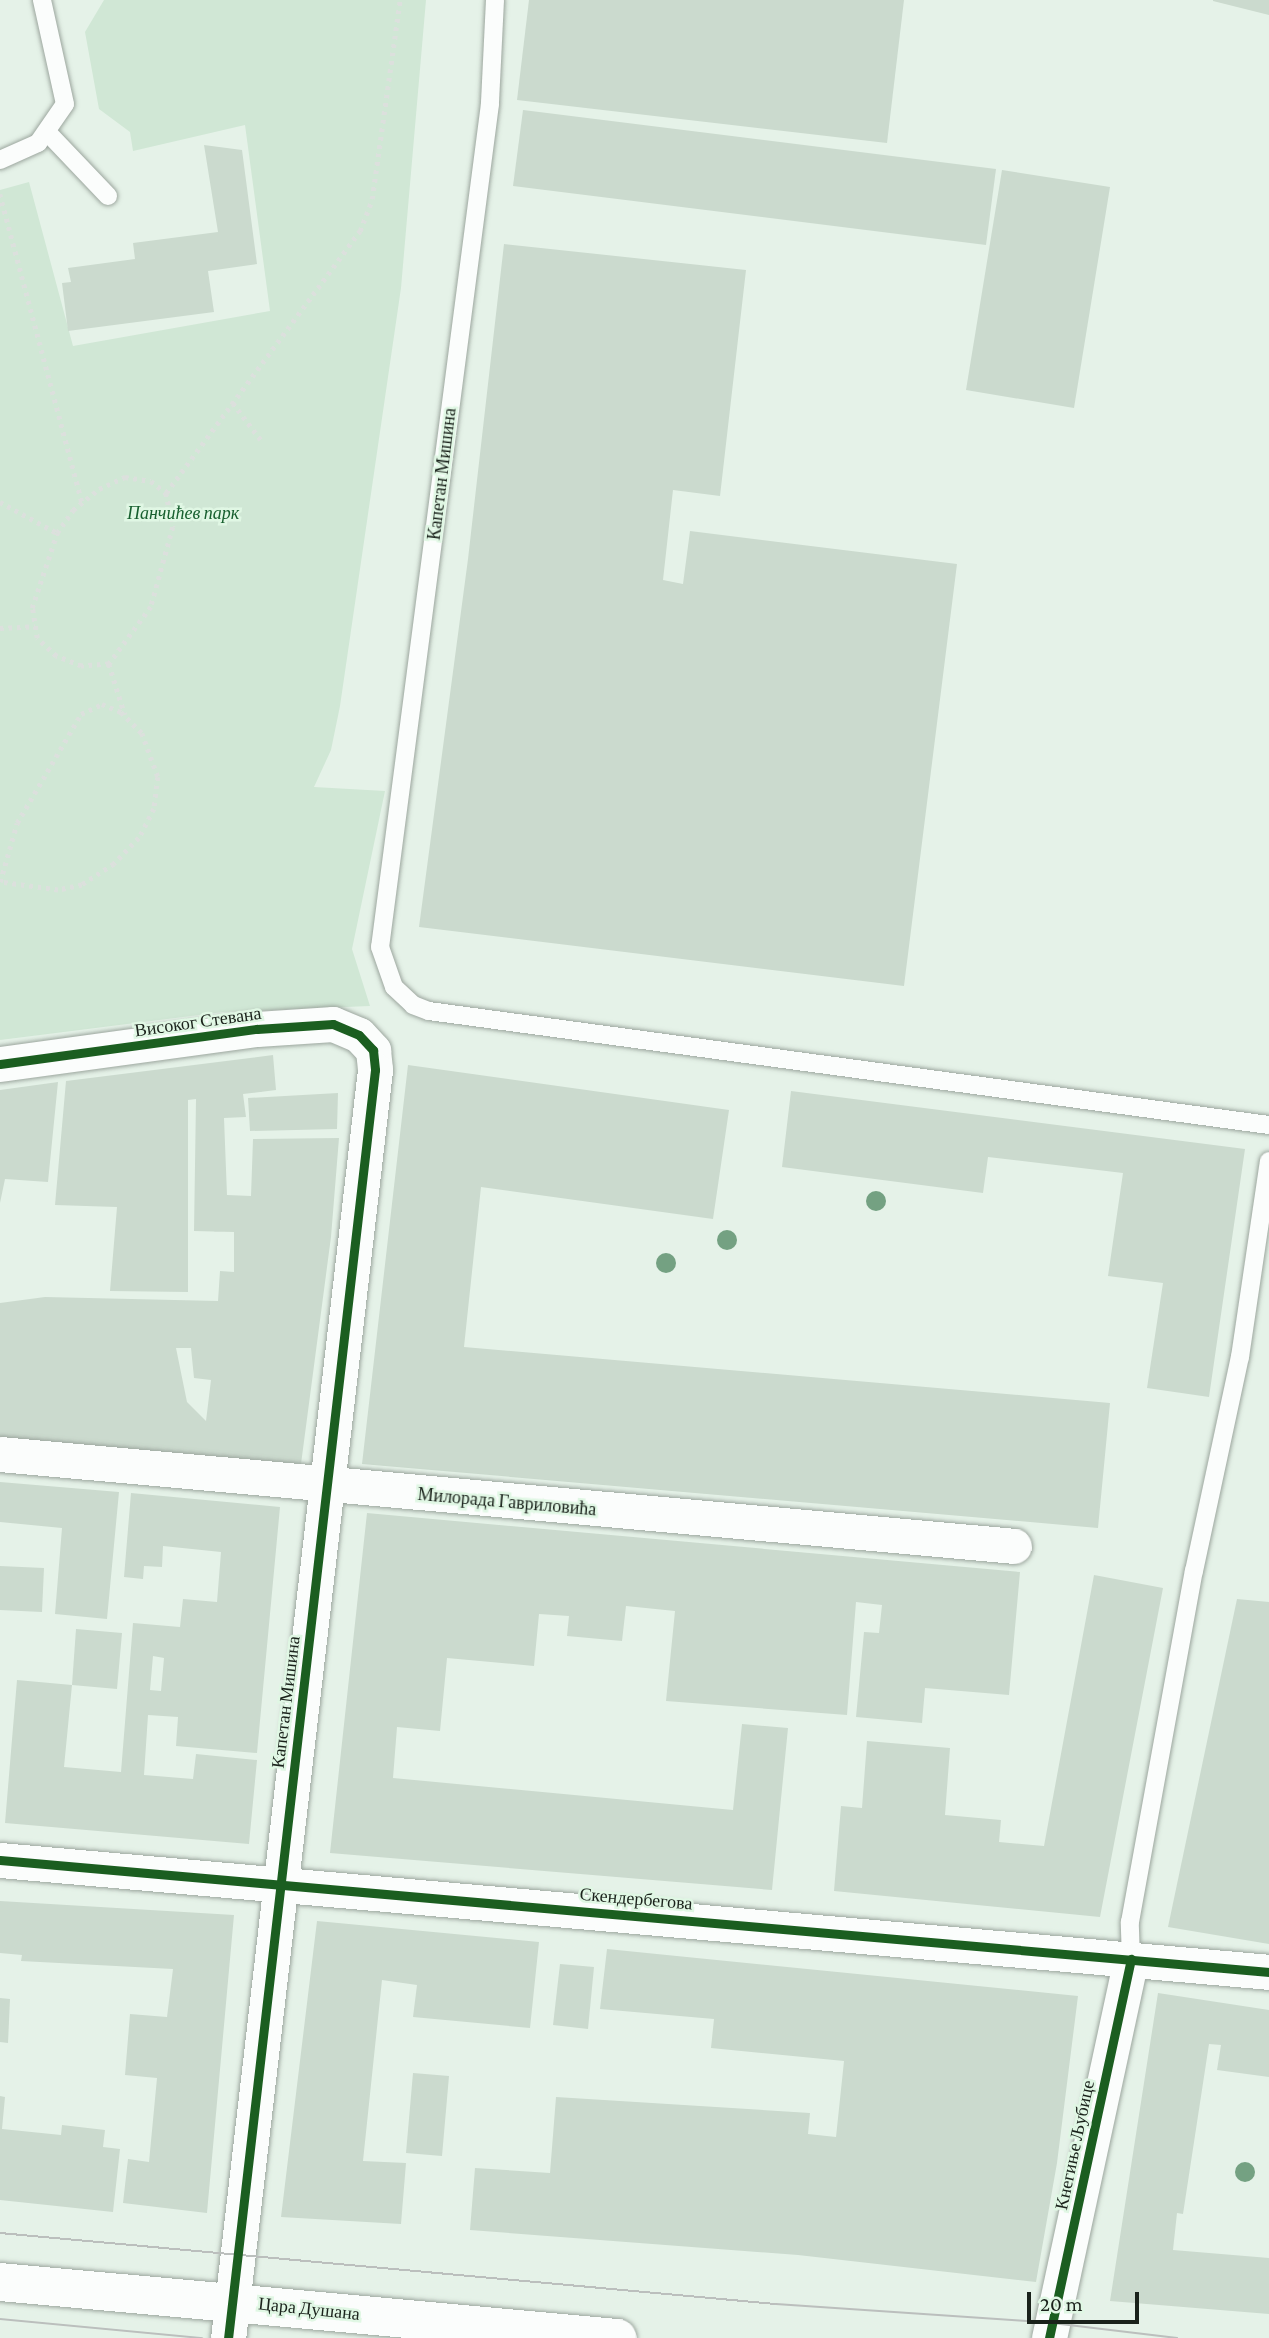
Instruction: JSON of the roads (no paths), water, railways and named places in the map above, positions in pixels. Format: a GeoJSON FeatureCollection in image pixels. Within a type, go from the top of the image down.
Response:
{"type":"FeatureCollection","features":[{"type":"Feature","properties":{"kind":"main road","name":"Цара Душана"},"geometry":{"type":"LineString","coordinates":[[0,2282],[230,2320],[599,2337]]}},
{"type":"Feature","properties":{"kind":"street","name":"Високог Стевана"},"geometry":{"type":"LineString","coordinates":[[0,1064],[257,1028],[332,1024],[359,1035],[373,1050],[374,1070]]}},
{"type":"Feature","properties":{"kind":"street","name":"Капетан Мишина"},"geometry":{"type":"LineString","coordinates":[[230,2320],[374,1070]]}},
{"type":"Feature","properties":{"kind":"street","name":"Милорада Гавриловића"},"geometry":{"type":"LineString","coordinates":[[0,1454],[327,1486],[1014,1546]]}},
{"type":"Feature","properties":{"kind":"street","name":"Скендербегова"},"geometry":{"type":"LineString","coordinates":[[0,1860],[1269,1972]]}},
{"type":"Feature","properties":{"kind":"street","name":"Кнегиње Љубице"},"geometry":{"type":"LineString","coordinates":[[1049,2338],[1131,1959]]}},
{"type":"Feature","properties":{"kind":"lane"},"geometry":{"type":"LineString","coordinates":[[0,160],[38,143],[65,104],[41,0]]}},
{"type":"Feature","properties":{"kind":"lane","name":"Капетан Мишина"},"geometry":{"type":"LineString","coordinates":[[495,0],[490,104],[380,947],[394,987],[413,1005],[429,1011],[1269,1125]]}},
{"type":"Feature","properties":{"kind":"lane"},"geometry":{"type":"LineString","coordinates":[[47,133],[108,196]]}},
{"type":"Feature","properties":{"kind":"lane"},"geometry":{"type":"LineString","coordinates":[[1131,1959],[1130,1922],[1194,1571],[1240,1357],[1269,1161]]}},
{"type":"Feature","properties":{"kind":"tram line"},"geometry":{"type":"LineString","coordinates":[[0,2233],[776,2304],[1052,2323],[1177,2338]]}},
{"type":"Feature","properties":{"kind":"tram line"},"geometry":{"type":"LineString","coordinates":[[0,2319],[202,2338]]}},
{"type":"Feature","properties":{"kind":"park label","name":"Панчићев парк"},"geometry":{"type":"Point","coordinates":[183,513]}}]}
